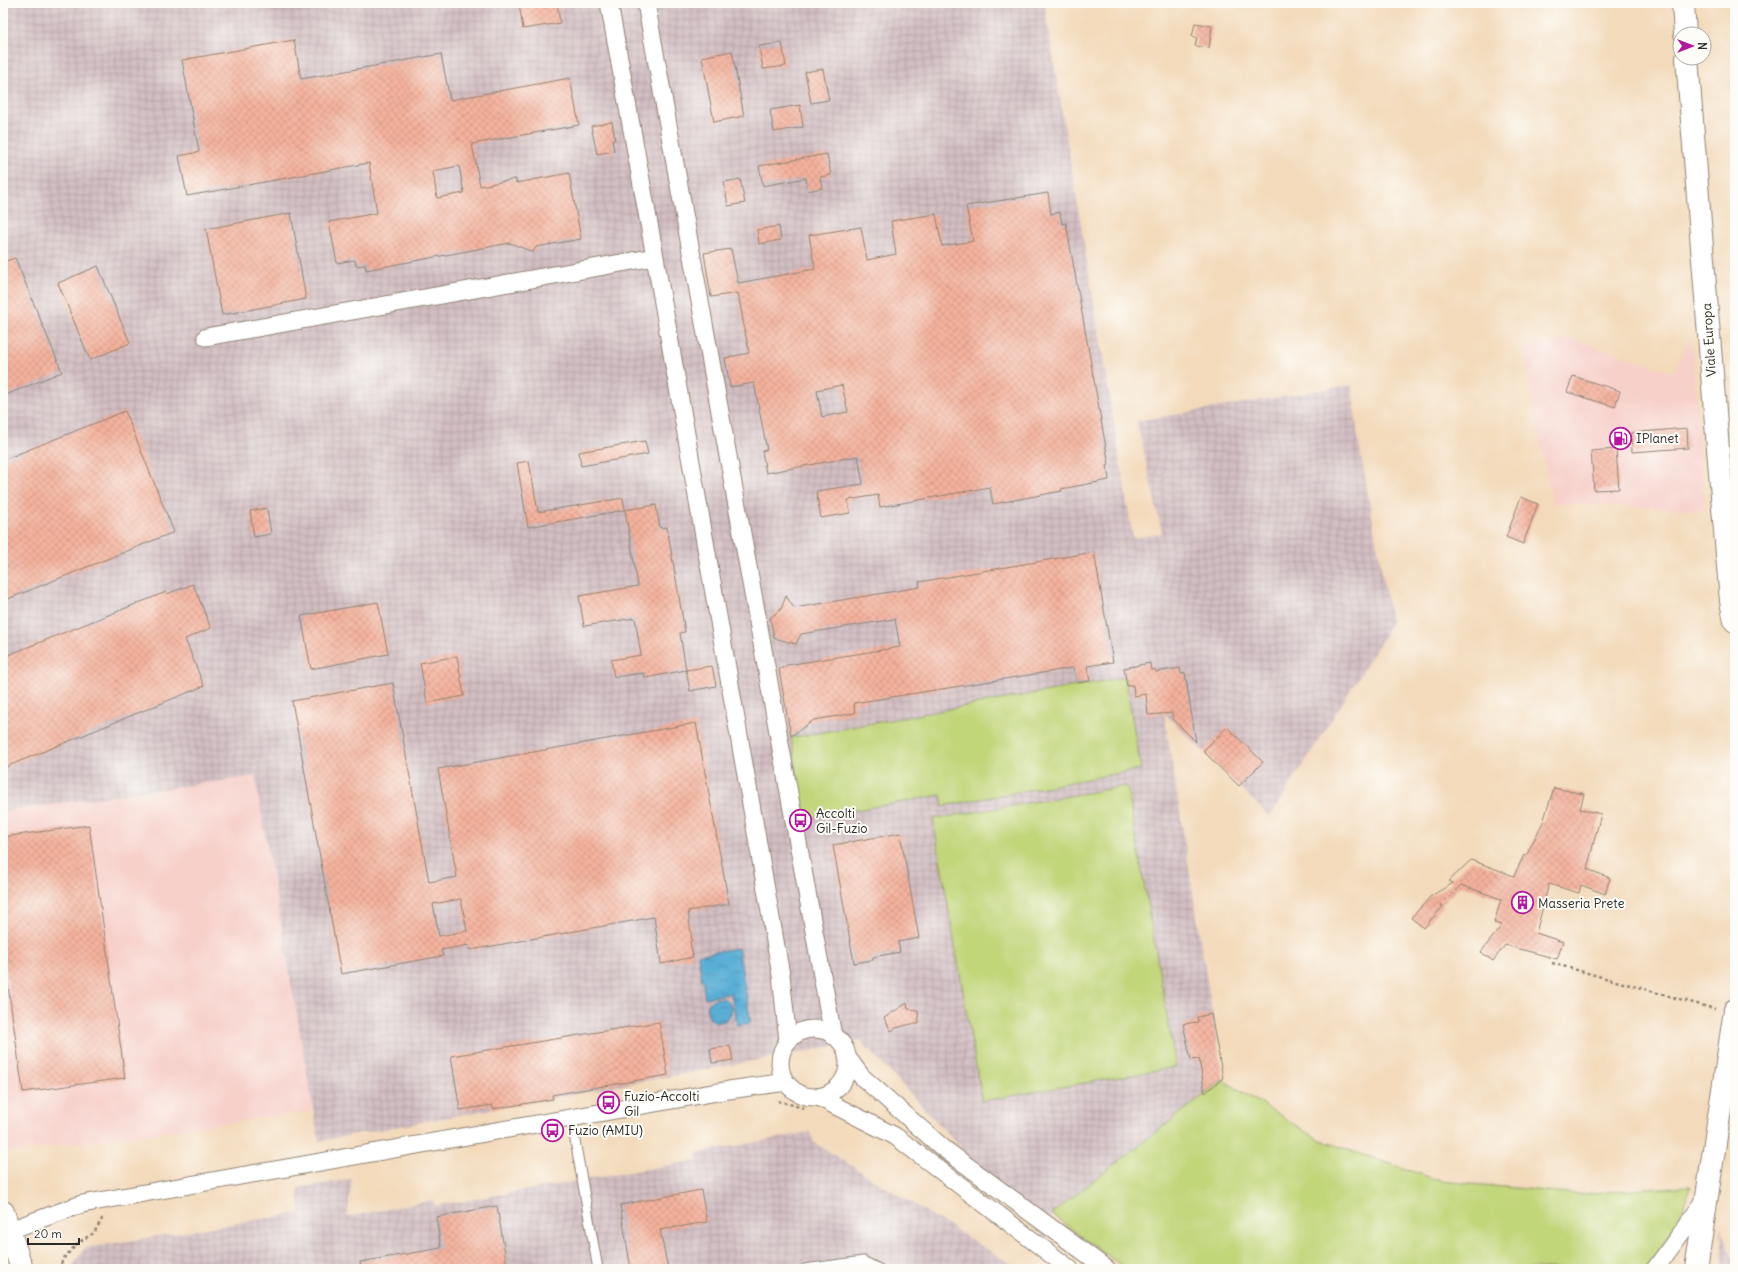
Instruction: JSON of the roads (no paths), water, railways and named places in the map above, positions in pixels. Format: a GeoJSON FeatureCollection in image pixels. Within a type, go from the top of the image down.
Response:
{"type":"FeatureCollection","features":[{"type":"Feature","properties":{"kind":"main road"},"geometry":{"type":"LineString","coordinates":[[1683,3],[1684,26]]}},
{"type":"Feature","properties":{"kind":"main road","name":"Viale Europa"},"geometry":{"type":"LineString","coordinates":[[1688,66],[1718,449],[1731,601],[1735,621]]}},
{"type":"Feature","properties":{"kind":"main road"},"geometry":{"type":"LineString","coordinates":[[1696,1269],[1735,1010]]}},
{"type":"Feature","properties":{"kind":"main road"},"geometry":{"type":"LineString","coordinates":[[6,1221],[22,1269]]}},
{"type":"Feature","properties":{"kind":"street"},"geometry":{"type":"LineString","coordinates":[[609,3],[781,975],[788,1041]]}},
{"type":"Feature","properties":{"kind":"street"},"geometry":{"type":"LineString","coordinates":[[646,3],[834,1036]]}},
{"type":"Feature","properties":{"kind":"street"},"geometry":{"type":"LineString","coordinates":[[206,337],[655,257]]}},
{"type":"Feature","properties":{"kind":"street"},"geometry":{"type":"LineString","coordinates":[[1070,1269],[895,1136],[812,1102],[809,1097],[792,1089],[786,1082],[781,1072],[780,1061],[783,1050],[788,1041],[805,1031],[824,1031],[834,1036],[842,1045],[847,1057],[862,1077],[943,1148],[1106,1269]]}},
{"type":"Feature","properties":{"kind":"street"},"geometry":{"type":"LineString","coordinates":[[812,1102],[829,1094],[844,1079],[847,1068],[847,1057]]}},
{"type":"Feature","properties":{"kind":"street"},"geometry":{"type":"LineString","coordinates":[[6,1221],[82,1204],[729,1090],[786,1082]]}},
{"type":"Feature","properties":{"kind":"street"},"geometry":{"type":"LineString","coordinates":[[1655,1269],[1707,1198]]}},
{"type":"Feature","properties":{"kind":"lane"},"geometry":{"type":"LineString","coordinates":[[571,1118],[598,1269]]}},
{"type":"Feature","properties":{"kind":"lane"},"geometry":{"type":"LineString","coordinates":[[805,1269],[863,1261],[879,1269]]}},
{"type":"Feature","properties":{"kind":"water"},"geometry":{"type":"Polygon","coordinates":[[[738,948],[751,1023],[737,1025],[731,993],[705,998],[698,955],[738,948]]]}},
{"type":"Feature","properties":{"kind":"water"},"geometry":{"type":"Polygon","coordinates":[[[719,998],[727,1002],[731,1010],[727,1018],[719,1022],[711,1018],[707,1010],[711,1002],[719,998]]]}},
{"type":"Feature","properties":{"kind":"place","name":"IPlanet"},"geometry":{"type":"Point","coordinates":[1620,438]}},
{"type":"Feature","properties":{"kind":"place","name":"Accolti Gil-Fuzio"},"geometry":{"type":"Point","coordinates":[800,820]}},
{"type":"Feature","properties":{"kind":"place","name":"Masseria Prete"},"geometry":{"type":"Point","coordinates":[1522,903]}},
{"type":"Feature","properties":{"kind":"place","name":"Fuzio-Accolti Gil"},"geometry":{"type":"Point","coordinates":[608,1103]}},
{"type":"Feature","properties":{"kind":"place","name":"Fuzio (AMIU)"},"geometry":{"type":"Point","coordinates":[553,1130]}}]}
